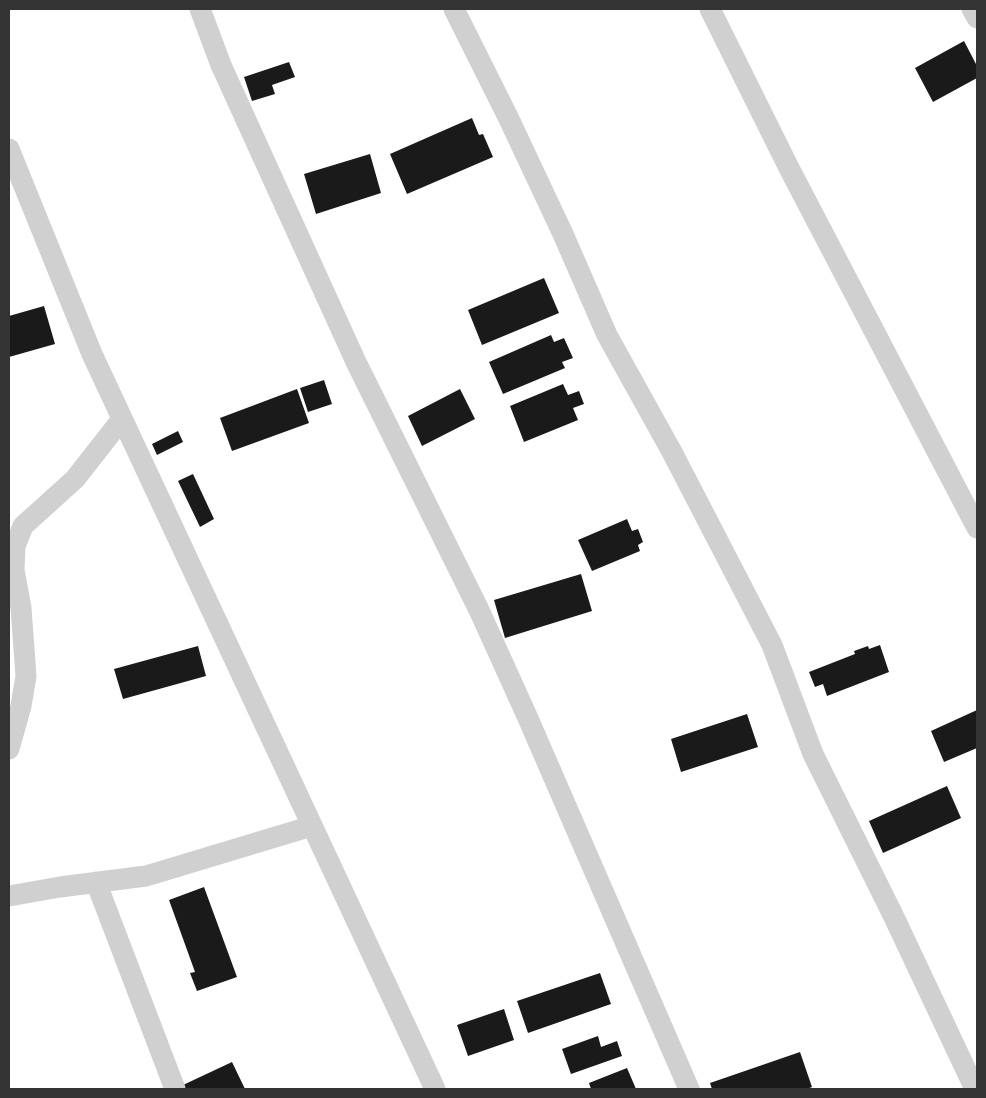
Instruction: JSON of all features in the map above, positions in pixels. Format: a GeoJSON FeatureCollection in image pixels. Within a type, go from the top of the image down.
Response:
{"type":"FeatureCollection","features":[{"type":"Feature","properties":{"kind":"street"},"geometry":{"type":"LineString","coordinates":[[200,9],[221,65],[356,362],[479,610],[528,716],[690,1089]]}},
{"type":"Feature","properties":{"kind":"street"},"geometry":{"type":"LineString","coordinates":[[454,9],[508,117],[606,335],[672,452],[772,645],[813,754],[893,915],[975,1089]]}},
{"type":"Feature","properties":{"kind":"street"},"geometry":{"type":"LineString","coordinates":[[710,9],[793,177],[977,528]]}},
{"type":"Feature","properties":{"kind":"street"},"geometry":{"type":"LineString","coordinates":[[972,9],[977,18]]}},
{"type":"Feature","properties":{"kind":"street"},"geometry":{"type":"LineString","coordinates":[[9,149],[92,354],[435,1089]]}},
{"type":"Feature","properties":{"kind":"street"},"geometry":{"type":"LineString","coordinates":[[9,749],[21,706],[26,676],[22,608],[14,570],[15,546],[23,526],[75,479],[122,418]]}},
{"type":"Feature","properties":{"kind":"street"},"geometry":{"type":"LineString","coordinates":[[9,896],[146,876],[312,826]]}},
{"type":"Feature","properties":{"kind":"street"},"geometry":{"type":"LineString","coordinates":[[96,882],[175,1089]]}},
{"type":"Feature","properties":{"kind":"building"},"geometry":{"type":"Polygon","coordinates":[[[964,41],[977,66],[977,78],[933,102],[915,68],[964,41]]]}},
{"type":"Feature","properties":{"kind":"building"},"geometry":{"type":"Polygon","coordinates":[[[289,62],[295,77],[272,85],[275,94],[252,101],[244,77],[289,62]]]}},
{"type":"Feature","properties":{"kind":"building"},"geometry":{"type":"Polygon","coordinates":[[[472,118],[479,135],[483,134],[493,157],[407,194],[390,154],[472,118]]]}},
{"type":"Feature","properties":{"kind":"building"},"geometry":{"type":"Polygon","coordinates":[[[370,154],[381,193],[316,214],[304,174],[370,154]]]}},
{"type":"Feature","properties":{"kind":"building"},"geometry":{"type":"Polygon","coordinates":[[[544,278],[559,313],[482,345],[468,310],[544,278]]]}},
{"type":"Feature","properties":{"kind":"building"},"geometry":{"type":"Polygon","coordinates":[[[44,306],[55,344],[9,357],[9,316],[44,306]]]}},
{"type":"Feature","properties":{"kind":"building"},"geometry":{"type":"Polygon","coordinates":[[[551,335],[554,342],[564,338],[573,358],[562,362],[565,368],[503,394],[489,362],[551,335]]]}},
{"type":"Feature","properties":{"kind":"building"},"geometry":{"type":"Polygon","coordinates":[[[324,380],[332,404],[308,412],[300,388],[324,380]]]}},
{"type":"Feature","properties":{"kind":"building"},"geometry":{"type":"Polygon","coordinates":[[[563,384],[568,395],[579,391],[584,404],[573,408],[578,420],[524,442],[510,406],[563,384]]]}},
{"type":"Feature","properties":{"kind":"building"},"geometry":{"type":"Polygon","coordinates":[[[297,389],[309,423],[232,451],[220,418],[297,389]]]}},
{"type":"Feature","properties":{"kind":"building"},"geometry":{"type":"Polygon","coordinates":[[[460,389],[475,419],[422,446],[408,416],[460,389]]]}},
{"type":"Feature","properties":{"kind":"building"},"geometry":{"type":"Polygon","coordinates":[[[178,431],[183,442],[157,455],[152,444],[178,431]]]}},
{"type":"Feature","properties":{"kind":"building"},"geometry":{"type":"Polygon","coordinates":[[[193,474],[214,519],[200,527],[178,481],[193,474]]]}},
{"type":"Feature","properties":{"kind":"building"},"geometry":{"type":"Polygon","coordinates":[[[627,519],[632,531],[638,529],[643,542],[638,545],[640,551],[592,571],[578,540],[627,519]]]}},
{"type":"Feature","properties":{"kind":"building"},"geometry":{"type":"Polygon","coordinates":[[[581,574],[592,611],[505,638],[494,600],[581,574]]]}},
{"type":"Feature","properties":{"kind":"building"},"geometry":{"type":"Polygon","coordinates":[[[880,645],[889,672],[827,696],[823,684],[815,687],[809,672],[855,654],[854,651],[868,646],[869,649],[880,645]]]}},
{"type":"Feature","properties":{"kind":"building"},"geometry":{"type":"Polygon","coordinates":[[[198,646],[206,676],[123,699],[114,669],[198,646]]]}},
{"type":"Feature","properties":{"kind":"building"},"geometry":{"type":"Polygon","coordinates":[[[977,710],[977,748],[944,762],[931,731],[977,710]]]}},
{"type":"Feature","properties":{"kind":"building"},"geometry":{"type":"Polygon","coordinates":[[[747,714],[758,747],[681,772],[671,739],[747,714]]]}},
{"type":"Feature","properties":{"kind":"building"},"geometry":{"type":"Polygon","coordinates":[[[947,786],[961,818],[883,853],[869,821],[947,786]]]}},
{"type":"Feature","properties":{"kind":"building"},"geometry":{"type":"Polygon","coordinates":[[[204,887],[237,977],[197,991],[190,973],[195,972],[169,900],[204,887]]]}},
{"type":"Feature","properties":{"kind":"building"},"geometry":{"type":"Polygon","coordinates":[[[600,973],[611,1004],[528,1033],[517,1001],[600,973]]]}},
{"type":"Feature","properties":{"kind":"building"},"geometry":{"type":"Polygon","coordinates":[[[504,1009],[514,1040],[468,1056],[457,1025],[504,1009]]]}},
{"type":"Feature","properties":{"kind":"building"},"geometry":{"type":"Polygon","coordinates":[[[598,1036],[601,1047],[617,1041],[622,1056],[571,1074],[562,1049],[598,1036]]]}},
{"type":"Feature","properties":{"kind":"building"},"geometry":{"type":"Polygon","coordinates":[[[800,1052],[812,1087],[807,1089],[712,1089],[710,1083],[800,1052]]]}},
{"type":"Feature","properties":{"kind":"building"},"geometry":{"type":"Polygon","coordinates":[[[232,1062],[245,1089],[184,1089],[183,1085],[232,1062]]]}},
{"type":"Feature","properties":{"kind":"building"},"geometry":{"type":"Polygon","coordinates":[[[627,1068],[636,1089],[591,1089],[589,1083],[627,1068]]]}}]}
